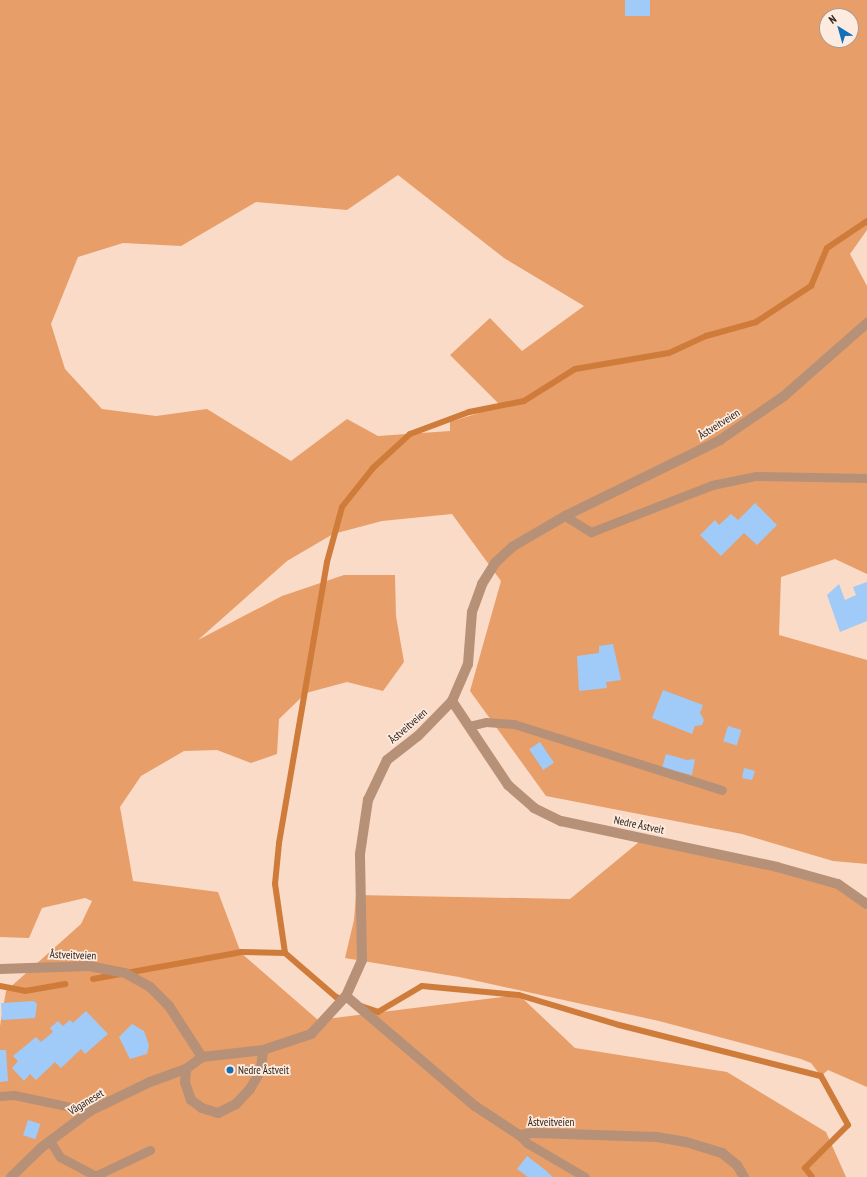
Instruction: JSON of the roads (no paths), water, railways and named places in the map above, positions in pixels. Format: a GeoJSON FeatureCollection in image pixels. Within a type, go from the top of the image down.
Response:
{"type":"FeatureCollection","features":[{"type":"Feature","properties":{"kind":"street","name":"Åstveitveien"},"geometry":{"type":"LineString","coordinates":[[0,969],[89,966],[125,973],[150,987],[169,1006],[202,1057],[263,1050],[311,1034],[334,1011],[346,996],[362,960],[360,854],[368,800],[388,760],[418,736],[452,701],[468,664],[472,612],[482,584],[495,563],[512,548],[565,516],[720,440],[784,396],[867,323]]}},
{"type":"Feature","properties":{"kind":"street","name":"Nedre Åstveit"},"geometry":{"type":"LineString","coordinates":[[452,701],[508,785],[534,808],[561,821],[777,867],[838,884],[867,904]]}},
{"type":"Feature","properties":{"kind":"street","name":"Åstveitveien"},"geometry":{"type":"LineString","coordinates":[[346,996],[363,1013],[476,1106],[519,1135],[534,1133],[656,1137],[686,1142],[722,1153],[737,1165],[744,1177]]}},
{"type":"Feature","properties":{"kind":"street"},"geometry":{"type":"LineString","coordinates":[[202,1057],[186,1069],[185,1083],[191,1100],[202,1108],[218,1113],[236,1104],[250,1089],[261,1070],[263,1050]]}},
{"type":"Feature","properties":{"kind":"street","name":"Våganeset"},"geometry":{"type":"LineString","coordinates":[[12,1177],[50,1141],[90,1111],[150,1082],[186,1069]]}},
{"type":"Feature","properties":{"kind":"lane"},"geometry":{"type":"LineString","coordinates":[[565,516],[591,532],[707,487],[756,476],[867,478]]}},
{"type":"Feature","properties":{"kind":"lane"},"geometry":{"type":"LineString","coordinates":[[469,726],[486,722],[514,724],[722,790]]}},
{"type":"Feature","properties":{"kind":"lane"},"geometry":{"type":"LineString","coordinates":[[0,1096],[14,1096],[90,1111]]}},
{"type":"Feature","properties":{"kind":"lane"},"geometry":{"type":"LineString","coordinates":[[519,1135],[527,1143],[584,1177]]}},
{"type":"Feature","properties":{"kind":"lane"},"geometry":{"type":"LineString","coordinates":[[50,1141],[60,1157],[96,1176],[150,1150]]}},
{"type":"Feature","properties":{"kind":"waterway"},"geometry":{"type":"LineString","coordinates":[[345,1000],[336,997],[285,953],[275,884],[279,843],[327,562],[342,507],[373,468],[410,434],[469,412],[524,401],[575,369],[669,353],[706,336],[756,322],[811,286],[827,248],[867,221]]}},
{"type":"Feature","properties":{"kind":"waterway"},"geometry":{"type":"LineString","coordinates":[[93,979],[241,952],[285,953]]}},
{"type":"Feature","properties":{"kind":"waterway"},"geometry":{"type":"LineString","coordinates":[[0,986],[25,991],[65,984]]}},
{"type":"Feature","properties":{"kind":"waterway"},"geometry":{"type":"LineString","coordinates":[[361,1006],[378,1012],[422,986],[519,995],[619,1025],[821,1076],[848,1125],[805,1168],[812,1177]]}},
{"type":"Feature","properties":{"kind":"place","name":"Nedre Åstveit"},"geometry":{"type":"Point","coordinates":[230,1070]}}]}
